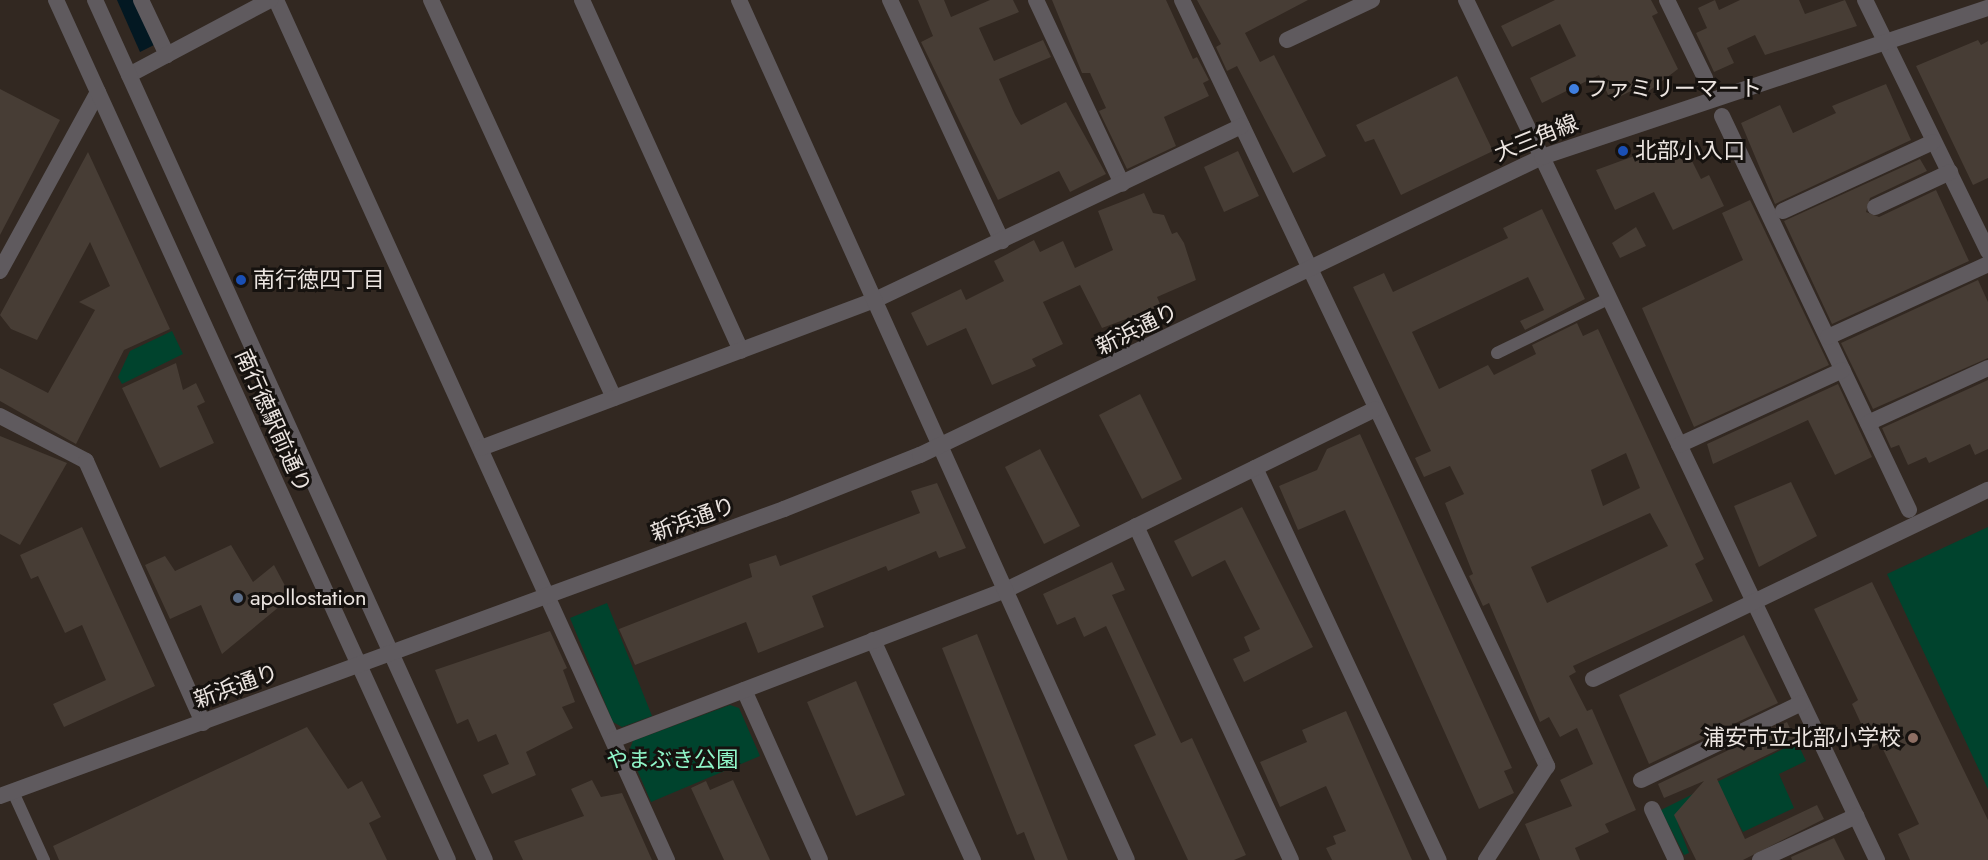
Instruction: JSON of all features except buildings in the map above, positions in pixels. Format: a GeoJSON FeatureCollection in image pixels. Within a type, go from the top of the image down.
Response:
{"type":"FeatureCollection","features":[{"type":"Feature","properties":{"kind":"street","name":"南行徳駅前通り"},"geometry":{"type":"LineString","coordinates":[[56,0],[448,860]]}},
{"type":"Feature","properties":{"kind":"street","name":"南行徳駅前通り"},"geometry":{"type":"LineString","coordinates":[[95,0],[485,860]]}},
{"type":"Feature","properties":{"kind":"street"},"geometry":{"type":"LineString","coordinates":[[141,0],[166,55]]}},
{"type":"Feature","properties":{"kind":"street"},"geometry":{"type":"LineString","coordinates":[[129,75],[270,0]]}},
{"type":"Feature","properties":{"kind":"street"},"geometry":{"type":"LineString","coordinates":[[276,0],[482,448],[667,860]]}},
{"type":"Feature","properties":{"kind":"street"},"geometry":{"type":"LineString","coordinates":[[431,0],[614,399]]}},
{"type":"Feature","properties":{"kind":"street"},"geometry":{"type":"LineString","coordinates":[[582,0],[741,351]]}},
{"type":"Feature","properties":{"kind":"street"},"geometry":{"type":"LineString","coordinates":[[739,0],[1127,860]]}},
{"type":"Feature","properties":{"kind":"street"},"geometry":{"type":"LineString","coordinates":[[890,0],[1002,241]]}},
{"type":"Feature","properties":{"kind":"street"},"geometry":{"type":"LineString","coordinates":[[1036,0],[1122,184]]}},
{"type":"Feature","properties":{"kind":"street"},"geometry":{"type":"LineString","coordinates":[[1182,0],[1547,766],[1486,860]]}},
{"type":"Feature","properties":{"kind":"street"},"geometry":{"type":"LineString","coordinates":[[1287,40],[1372,0]]}},
{"type":"Feature","properties":{"kind":"street"},"geometry":{"type":"LineString","coordinates":[[1466,0],[1877,860]]}},
{"type":"Feature","properties":{"kind":"street"},"geometry":{"type":"LineString","coordinates":[[1667,0],[1705,78]]}},
{"type":"Feature","properties":{"kind":"street"},"geometry":{"type":"LineString","coordinates":[[1865,0],[1988,251]]}},
{"type":"Feature","properties":{"kind":"street","name":"大三角線"},"geometry":{"type":"LineString","coordinates":[[1380,234],[1542,157],[1988,8]]}},
{"type":"Feature","properties":{"kind":"street"},"geometry":{"type":"LineString","coordinates":[[0,271],[98,92]]}},
{"type":"Feature","properties":{"kind":"street"},"geometry":{"type":"LineString","coordinates":[[1722,116],[1909,510]]}},
{"type":"Feature","properties":{"kind":"street"},"geometry":{"type":"LineString","coordinates":[[482,448],[875,300],[1242,126]]}},
{"type":"Feature","properties":{"kind":"street"},"geometry":{"type":"LineString","coordinates":[[1783,211],[1933,142]]}},
{"type":"Feature","properties":{"kind":"street"},"geometry":{"type":"LineString","coordinates":[[1875,207],[1950,172]]}},
{"type":"Feature","properties":{"kind":"street","name":"新浜通り"},"geometry":{"type":"LineString","coordinates":[[6,794],[549,596],[941,446],[1310,270],[1380,234]]}},
{"type":"Feature","properties":{"kind":"street"},"geometry":{"type":"LineString","coordinates":[[1828,337],[1988,264]]}},
{"type":"Feature","properties":{"kind":"street"},"geometry":{"type":"LineString","coordinates":[[1868,423],[1988,368]]}},
{"type":"Feature","properties":{"kind":"street"},"geometry":{"type":"LineString","coordinates":[[1679,445],[1843,370]]}},
{"type":"Feature","properties":{"kind":"street"},"geometry":{"type":"LineString","coordinates":[[613,740],[1006,590],[1376,409]]}},
{"type":"Feature","properties":{"kind":"street"},"geometry":{"type":"LineString","coordinates":[[0,416],[86,461],[203,723]]}},
{"type":"Feature","properties":{"kind":"street"},"geometry":{"type":"LineString","coordinates":[[1255,468],[1438,860]]}},
{"type":"Feature","properties":{"kind":"street"},"geometry":{"type":"LineString","coordinates":[[1593,679],[1988,490]]}},
{"type":"Feature","properties":{"kind":"street"},"geometry":{"type":"LineString","coordinates":[[1136,526],[1291,860]]}},
{"type":"Feature","properties":{"kind":"street"},"geometry":{"type":"LineString","coordinates":[[873,640],[973,860]]}},
{"type":"Feature","properties":{"kind":"street"},"geometry":{"type":"LineString","coordinates":[[744,690],[820,860]]}},
{"type":"Feature","properties":{"kind":"street"},"geometry":{"type":"LineString","coordinates":[[1641,780],[1802,703]]}},
{"type":"Feature","properties":{"kind":"street"},"geometry":{"type":"LineString","coordinates":[[1652,809],[1677,860]]}},
{"type":"Feature","properties":{"kind":"street"},"geometry":{"type":"LineString","coordinates":[[1760,860],[1856,816]]}},
{"type":"Feature","properties":{"kind":"lane"},"geometry":{"type":"LineString","coordinates":[[1497,353],[1610,298]]}},
{"type":"Feature","properties":{"kind":"lane"},"geometry":{"type":"LineString","coordinates":[[6,794],[44,860]]}},
{"type":"Feature","properties":{"kind":"green space"},"geometry":{"type":"Polygon","coordinates":[[[172,331],[183,354],[122,384],[118,377],[130,351],[172,331]]]}},
{"type":"Feature","properties":{"kind":"green space"},"geometry":{"type":"Polygon","coordinates":[[[1988,527],[1988,789],[1887,574],[1988,527]]]}},
{"type":"Feature","properties":{"kind":"green space"},"geometry":{"type":"Polygon","coordinates":[[[607,603],[652,716],[622,727],[613,722],[570,618],[607,603]]]}},
{"type":"Feature","properties":{"kind":"green space","name":"やまぶき公園"},"geometry":{"type":"Polygon","coordinates":[[[730,705],[739,708],[760,756],[651,802],[629,751],[633,741],[730,705]]]}},
{"type":"Feature","properties":{"kind":"green space"},"geometry":{"type":"Polygon","coordinates":[[[1797,742],[1806,761],[1779,774],[1794,808],[1743,832],[1726,800],[1678,824],[1689,853],[1684,855],[1661,810],[1797,742]]]}},
{"type":"Feature","properties":{"kind":"water"},"geometry":{"type":"Polygon","coordinates":[[[117,0],[134,0],[154,45],[140,52],[117,0]]]}},
{"type":"Feature","properties":{"kind":"place","name":"ファミリーマート"},"geometry":{"type":"Point","coordinates":[1574,89]}},
{"type":"Feature","properties":{"kind":"place","name":"北部小入口"},"geometry":{"type":"Point","coordinates":[1623,151]}},
{"type":"Feature","properties":{"kind":"place","name":"南行徳四丁目"},"geometry":{"type":"Point","coordinates":[241,280]}},
{"type":"Feature","properties":{"kind":"place","name":"apollostation"},"geometry":{"type":"Point","coordinates":[238,598]}},
{"type":"Feature","properties":{"kind":"place","name":"浦安市立北部小学校"},"geometry":{"type":"Point","coordinates":[1913,738]}}]}
